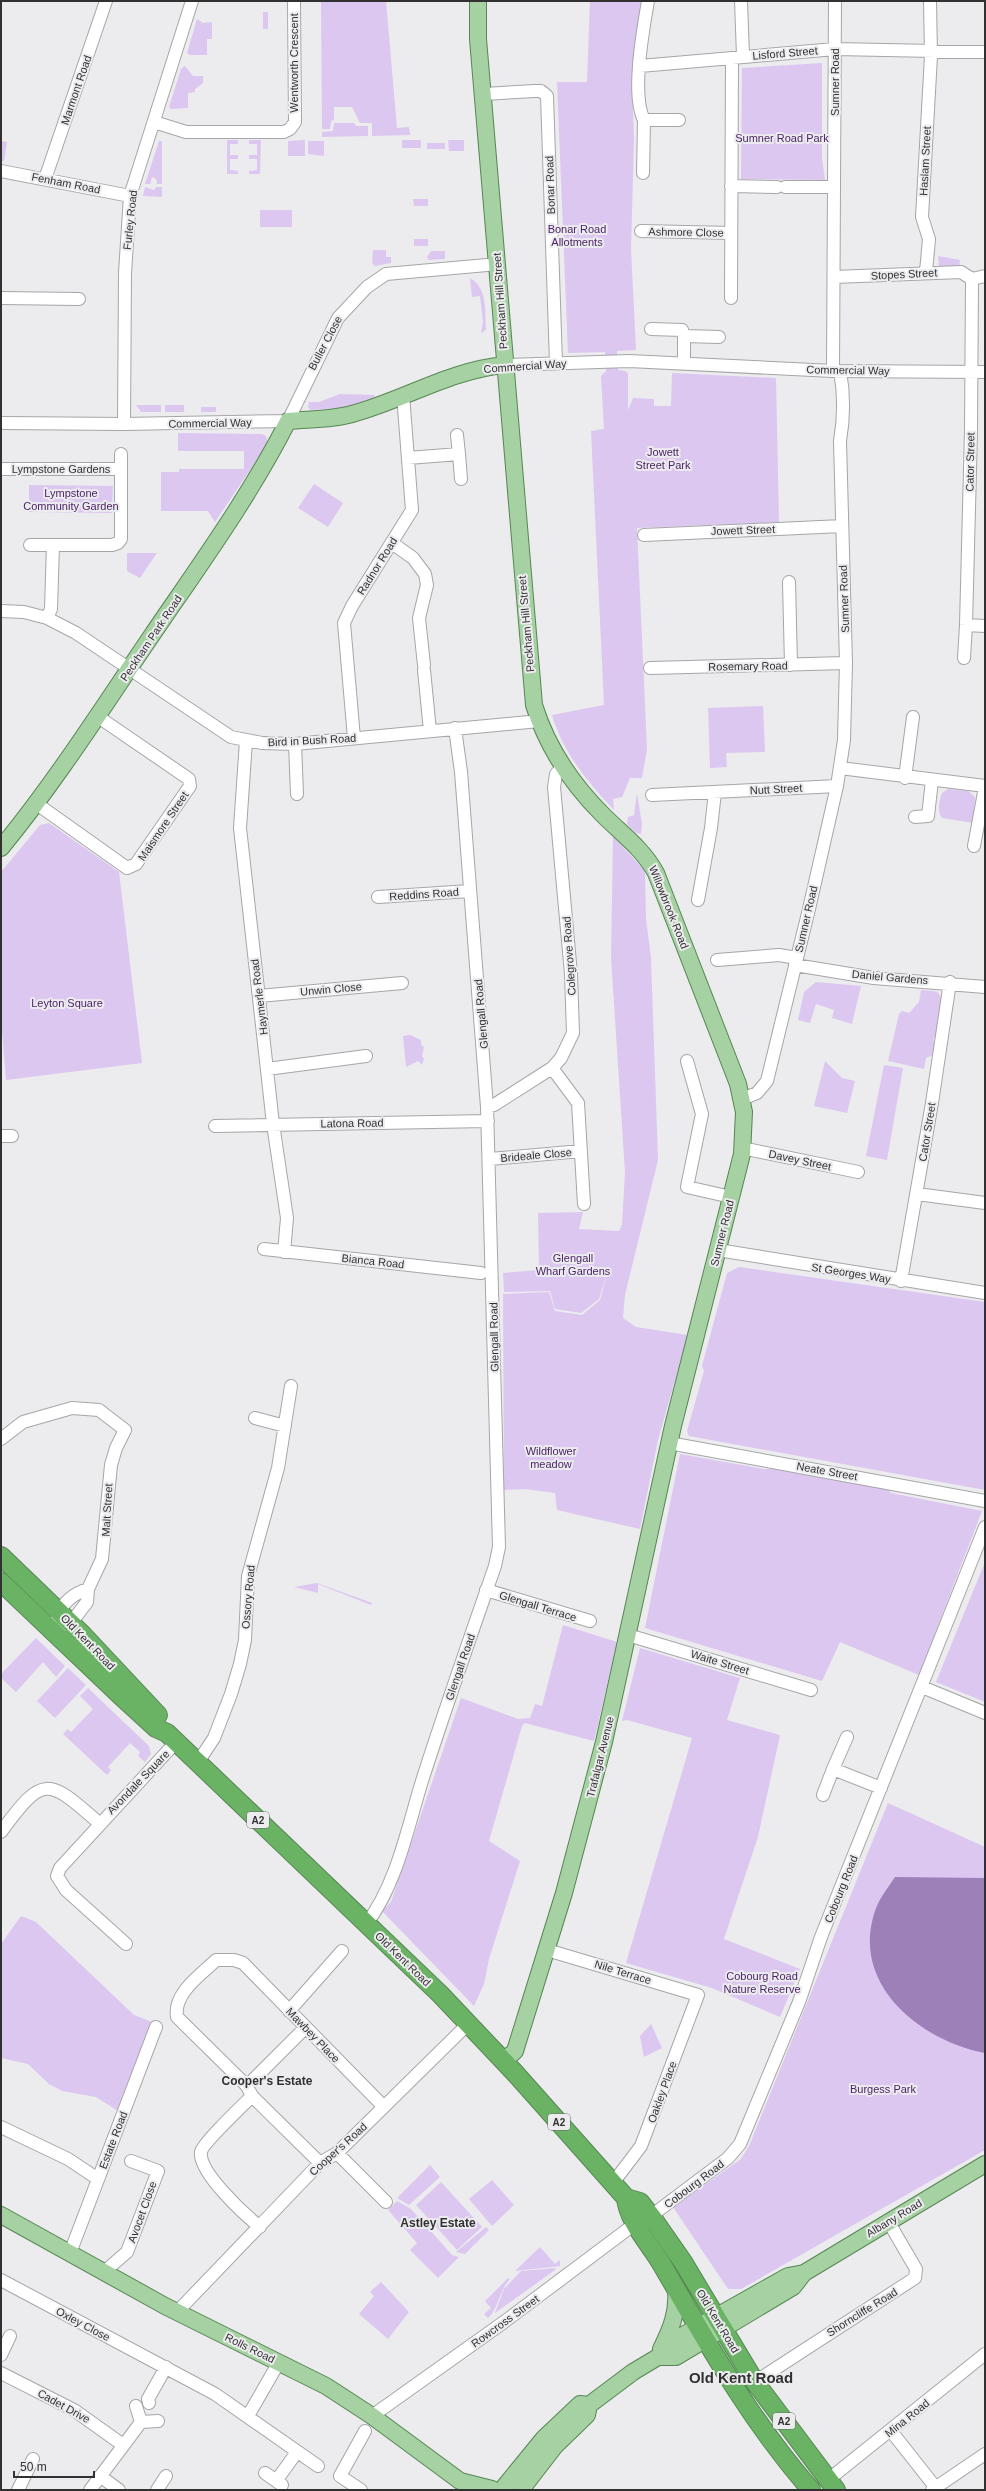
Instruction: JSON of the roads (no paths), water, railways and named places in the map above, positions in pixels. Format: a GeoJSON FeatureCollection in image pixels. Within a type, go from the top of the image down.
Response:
{"type":"FeatureCollection","features":[{"type":"Feature","properties":{"kind":"highway","name":"Old Kent Road"},"geometry":{"type":"LineString","coordinates":[[1,1556],[65,1617],[159,1716],[172,1737]]}},
{"type":"Feature","properties":{"kind":"highway","name":"Old Kent Road"},"geometry":{"type":"LineString","coordinates":[[2,1584],[156,1728],[172,1737],[366,1924],[504,2061],[626,2198],[627,2210],[644,2220],[683,2262],[755,2382],[833,2487]]}},
{"type":"Feature","properties":{"kind":"highway","name":"Old Kent Road"},"geometry":{"type":"LineString","coordinates":[[644,2220],[676,2290],[752,2416],[811,2490]]}},
{"type":"Feature","properties":{"kind":"main road","name":"Peckham Hill Street"},"geometry":{"type":"LineString","coordinates":[[478,1],[478,39],[498,264],[531,685],[539,721]]}},
{"type":"Feature","properties":{"kind":"main road","name":"Commercial Way"},"geometry":{"type":"LineString","coordinates":[[288,421],[346,416],[463,373],[505,365]]}},
{"type":"Feature","properties":{"kind":"main road","name":"Peckham Park Road"},"geometry":{"type":"LineString","coordinates":[[1,848],[37,804],[130,669],[225,527],[262,468],[288,421]]}},
{"type":"Feature","properties":{"kind":"main road","name":"Willowbrook Road"},"geometry":{"type":"LineString","coordinates":[[539,721],[549,744],[563,766],[601,813],[644,854],[661,884],[742,1099]]}},
{"type":"Feature","properties":{"kind":"main road","name":"Sumner Road"},"geometry":{"type":"LineString","coordinates":[[669,1443],[718,1250],[742,1148],[744,1119],[742,1099]]}},
{"type":"Feature","properties":{"kind":"main road","name":"Trafalgar Avenue"},"geometry":{"type":"LineString","coordinates":[[504,2061],[515,2051],[547,1950],[590,1796],[628,1635],[669,1443]]}},
{"type":"Feature","properties":{"kind":"main road","name":"Albany Road"},"geometry":{"type":"LineString","coordinates":[[660,2352],[676,2357],[701,2332],[788,2276],[804,2273],[888,2221],[985,2164]]}},
{"type":"Feature","properties":{"kind":"main road","name":"Rolls Road"},"geometry":{"type":"LineString","coordinates":[[1,2215],[176,2312],[326,2386],[372,2416],[460,2481],[499,2489]]}},
{"type":"Feature","properties":{"kind":"main road"},"geometry":{"type":"LineString","coordinates":[[521,2490],[554,2446],[587,2415],[589,2405],[660,2352],[674,2320],[677,2302],[676,2290]]}},
{"type":"Feature","properties":{"kind":"main road"},"geometry":{"type":"LineString","coordinates":[[499,2489],[559,2423],[580,2404],[589,2405]]}},
{"type":"Feature","properties":{"kind":"street","name":"Marmont Road"},"geometry":{"type":"LineString","coordinates":[[46,179],[106,1]]}},
{"type":"Feature","properties":{"kind":"street","name":"Furley Road"},"geometry":{"type":"LineString","coordinates":[[124,424],[125,273],[130,196],[192,1]]}},
{"type":"Feature","properties":{"kind":"street","name":"Wentworth Crescent"},"geometry":{"type":"LineString","coordinates":[[154,122],[186,132],[284,132],[290,129],[294,122],[294,1]]}},
{"type":"Feature","properties":{"kind":"street"},"geometry":{"type":"LineString","coordinates":[[643,173],[644,120],[640,112],[640,66],[648,1]]}},
{"type":"Feature","properties":{"kind":"street","name":"Ashmore Close"},"geometry":{"type":"LineString","coordinates":[[731,298],[731,186],[741,1]]}},
{"type":"Feature","properties":{"kind":"street","name":"Sumner Road"},"geometry":{"type":"LineString","coordinates":[[742,1099],[757,1093],[767,1081],[796,962],[840,768],[845,720],[846,663],[840,441],[843,425],[838,374],[834,277],[835,1]]}},
{"type":"Feature","properties":{"kind":"street","name":"Haslam Street"},"geometry":{"type":"LineString","coordinates":[[926,272],[929,239],[922,217],[931,49],[930,1]]}},
{"type":"Feature","properties":{"kind":"street","name":"Lisford Street"},"geometry":{"type":"LineString","coordinates":[[640,66],[835,48],[931,49],[985,52]]}},
{"type":"Feature","properties":{"kind":"street","name":"Bonar Road"},"geometry":{"type":"LineString","coordinates":[[484,94],[541,91],[547,96],[556,363]]}},
{"type":"Feature","properties":{"kind":"street"},"geometry":{"type":"LineString","coordinates":[[644,120],[679,120]]}},
{"type":"Feature","properties":{"kind":"street","name":"Fenham Road"},"geometry":{"type":"LineString","coordinates":[[2,174],[46,179],[130,196]]}},
{"type":"Feature","properties":{"kind":"street"},"geometry":{"type":"LineString","coordinates":[[731,186],[834,187]]}},
{"type":"Feature","properties":{"kind":"street","name":"Ashmore Close"},"geometry":{"type":"LineString","coordinates":[[641,231],[731,233]]}},
{"type":"Feature","properties":{"kind":"street","name":"Buller Close"},"geometry":{"type":"LineString","coordinates":[[288,421],[335,322],[344,308],[367,287],[386,274],[498,264]]}},
{"type":"Feature","properties":{"kind":"street","name":"Stopes Street"},"geometry":{"type":"LineString","coordinates":[[834,277],[926,272],[961,272],[972,280]]}},
{"type":"Feature","properties":{"kind":"street"},"geometry":{"type":"LineString","coordinates":[[972,280],[985,276]]}},
{"type":"Feature","properties":{"kind":"street","name":"Cator Street"},"geometry":{"type":"LineString","coordinates":[[964,658],[972,372],[972,280]]}},
{"type":"Feature","properties":{"kind":"street"},"geometry":{"type":"LineString","coordinates":[[1,298],[79,299]]}},
{"type":"Feature","properties":{"kind":"street"},"geometry":{"type":"LineString","coordinates":[[651,328],[682,330],[684,336],[684,364]]}},
{"type":"Feature","properties":{"kind":"street"},"geometry":{"type":"LineString","coordinates":[[684,336],[719,337]]}},
{"type":"Feature","properties":{"kind":"street","name":"Commercial Way"},"geometry":{"type":"LineString","coordinates":[[505,365],[629,361],[838,374],[985,372]]}},
{"type":"Feature","properties":{"kind":"street","name":"Radnor Road"},"geometry":{"type":"LineString","coordinates":[[354,738],[344,623],[412,508],[403,395]]}},
{"type":"Feature","properties":{"kind":"street","name":"Commercial Way"},"geometry":{"type":"LineString","coordinates":[[1,423],[124,424],[288,421]]}},
{"type":"Feature","properties":{"kind":"street"},"geometry":{"type":"LineString","coordinates":[[458,435],[461,479]]}},
{"type":"Feature","properties":{"kind":"street","name":"Lympstone Gardens"},"geometry":{"type":"LineString","coordinates":[[30,545],[112,545],[118,543],[121,539],[121,454]]}},
{"type":"Feature","properties":{"kind":"street"},"geometry":{"type":"LineString","coordinates":[[408,458],[459,454]]}},
{"type":"Feature","properties":{"kind":"street","name":"Lympstone Gardens"},"geometry":{"type":"LineString","coordinates":[[1,469],[121,469]]}},
{"type":"Feature","properties":{"kind":"street","name":"Jowett Street"},"geometry":{"type":"LineString","coordinates":[[644,535],[842,526]]}},
{"type":"Feature","properties":{"kind":"street"},"geometry":{"type":"LineString","coordinates":[[392,543],[413,558],[425,574],[427,585],[419,618],[430,731]]}},
{"type":"Feature","properties":{"kind":"street"},"geometry":{"type":"LineString","coordinates":[[47,618],[51,609],[53,545]]}},
{"type":"Feature","properties":{"kind":"street"},"geometry":{"type":"LineString","coordinates":[[789,582],[791,665]]}},
{"type":"Feature","properties":{"kind":"street","name":"Bird in Bush Road"},"geometry":{"type":"LineString","coordinates":[[1,610],[24,612],[47,618],[130,669],[231,737],[246,741],[295,744],[539,721]]}},
{"type":"Feature","properties":{"kind":"street"},"geometry":{"type":"LineString","coordinates":[[966,625],[985,626]]}},
{"type":"Feature","properties":{"kind":"street","name":"Rosemary Road"},"geometry":{"type":"LineString","coordinates":[[650,668],[846,663]]}},
{"type":"Feature","properties":{"kind":"street","name":"Maismore Street"},"geometry":{"type":"LineString","coordinates":[[37,804],[127,868],[136,864],[190,786],[189,779],[97,716]]}},
{"type":"Feature","properties":{"kind":"street"},"geometry":{"type":"LineString","coordinates":[[905,778],[913,717]]}},
{"type":"Feature","properties":{"kind":"street","name":"Glengall Road"},"geometry":{"type":"LineString","coordinates":[[366,1924],[384,1896],[499,1547],[488,1121],[470,891],[455,728]]}},
{"type":"Feature","properties":{"kind":"street","name":"Haymerle Road"},"geometry":{"type":"LineString","coordinates":[[246,741],[240,828],[273,1124],[287,1218],[284,1252]]}},
{"type":"Feature","properties":{"kind":"street"},"geometry":{"type":"LineString","coordinates":[[295,744],[296,794]]}},
{"type":"Feature","properties":{"kind":"street","name":"Colegrove Road"},"geometry":{"type":"LineString","coordinates":[[487,1107],[494,1105],[552,1068],[561,1058],[573,1033],[571,974],[554,787],[556,774],[563,766]]}},
{"type":"Feature","properties":{"kind":"street"},"geometry":{"type":"LineString","coordinates":[[840,768],[905,778],[985,787],[974,846]]}},
{"type":"Feature","properties":{"kind":"street"},"geometry":{"type":"LineString","coordinates":[[915,817],[928,816],[932,780]]}},
{"type":"Feature","properties":{"kind":"street","name":"Nutt Street"},"geometry":{"type":"LineString","coordinates":[[652,794],[836,786]]}},
{"type":"Feature","properties":{"kind":"street"},"geometry":{"type":"LineString","coordinates":[[698,900],[711,828],[715,792]]}},
{"type":"Feature","properties":{"kind":"street","name":"Reddins Road"},"geometry":{"type":"LineString","coordinates":[[378,897],[470,891]]}},
{"type":"Feature","properties":{"kind":"street","name":"Daniel Gardens"},"geometry":{"type":"LineString","coordinates":[[716,960],[779,955],[796,962],[874,978],[950,982],[985,987]]}},
{"type":"Feature","properties":{"kind":"street","name":"Cator Street"},"geometry":{"type":"LineString","coordinates":[[901,1281],[917,1194],[950,982]]}},
{"type":"Feature","properties":{"kind":"street","name":"Unwin Close"},"geometry":{"type":"LineString","coordinates":[[259,996],[402,983]]}},
{"type":"Feature","properties":{"kind":"street"},"geometry":{"type":"LineString","coordinates":[[267,1069],[366,1056]]}},
{"type":"Feature","properties":{"kind":"street"},"geometry":{"type":"LineString","coordinates":[[687,1060],[702,1114],[687,1187],[731,1197]]}},
{"type":"Feature","properties":{"kind":"street","name":"Brideale Close"},"geometry":{"type":"LineString","coordinates":[[552,1068],[578,1103],[584,1204]]}},
{"type":"Feature","properties":{"kind":"street","name":"Latona Road"},"geometry":{"type":"LineString","coordinates":[[215,1126],[488,1121]]}},
{"type":"Feature","properties":{"kind":"street","name":"Davey Street"},"geometry":{"type":"LineString","coordinates":[[742,1148],[858,1172]]}},
{"type":"Feature","properties":{"kind":"street","name":"Brideale Close"},"geometry":{"type":"LineString","coordinates":[[490,1159],[581,1151]]}},
{"type":"Feature","properties":{"kind":"street"},"geometry":{"type":"LineString","coordinates":[[917,1194],[985,1203]]}},
{"type":"Feature","properties":{"kind":"street","name":"Bianca Road"},"geometry":{"type":"LineString","coordinates":[[264,1249],[481,1273]]}},
{"type":"Feature","properties":{"kind":"street","name":"St Georges Way"},"geometry":{"type":"LineString","coordinates":[[718,1250],[985,1294]]}},
{"type":"Feature","properties":{"kind":"street","name":"Ossory Road"},"geometry":{"type":"LineString","coordinates":[[198,1762],[214,1738],[231,1694],[240,1664],[245,1640],[248,1576],[278,1468],[291,1386]]}},
{"type":"Feature","properties":{"kind":"street","name":"Malt Street"},"geometry":{"type":"LineString","coordinates":[[1,1439],[23,1422],[72,1408],[87,1407],[99,1410],[125,1430],[116,1448],[111,1465],[102,1559],[88,1589],[87,1602],[65,1617],[52,1630]]}},
{"type":"Feature","properties":{"kind":"street"},"geometry":{"type":"LineString","coordinates":[[255,1418],[285,1426]]}},
{"type":"Feature","properties":{"kind":"street","name":"Neate Street"},"geometry":{"type":"LineString","coordinates":[[669,1443],[985,1500]]}},
{"type":"Feature","properties":{"kind":"street","name":"Cobourg Road"},"geometry":{"type":"LineString","coordinates":[[644,2220],[728,2158],[740,2144],[799,2002],[821,1937],[985,1527]]}},
{"type":"Feature","properties":{"kind":"street","name":"Malt Street"},"geometry":{"type":"LineString","coordinates":[[65,1617],[76,1592],[88,1589]]}},
{"type":"Feature","properties":{"kind":"street","name":"Glengall Terrace"},"geometry":{"type":"LineString","coordinates":[[486,1590],[590,1621]]}},
{"type":"Feature","properties":{"kind":"street","name":"Waite Street"},"geometry":{"type":"LineString","coordinates":[[628,1635],[811,1690]]}},
{"type":"Feature","properties":{"kind":"street"},"geometry":{"type":"LineString","coordinates":[[922,1687],[985,1713]]}},
{"type":"Feature","properties":{"kind":"street","name":"Avondale Square"},"geometry":{"type":"LineString","coordinates":[[126,1944],[66,1890],[57,1876],[60,1868],[172,1737]]}},
{"type":"Feature","properties":{"kind":"street"},"geometry":{"type":"LineString","coordinates":[[822,1795],[847,1737]]}},
{"type":"Feature","properties":{"kind":"street"},"geometry":{"type":"LineString","coordinates":[[833,1769],[881,1788]]}},
{"type":"Feature","properties":{"kind":"street","name":"Avondale Square"},"geometry":{"type":"LineString","coordinates":[[1,1832],[26,1798],[36,1791],[48,1789],[59,1791],[70,1797],[99,1823]]}},
{"type":"Feature","properties":{"kind":"street","name":"Nile Terrace"},"geometry":{"type":"LineString","coordinates":[[547,1950],[698,1995]]}},
{"type":"Feature","properties":{"kind":"street"},"geometry":{"type":"LineString","coordinates":[[289,2011],[342,1951]]}},
{"type":"Feature","properties":{"kind":"street","name":"Mawbey Place"},"geometry":{"type":"LineString","coordinates":[[249,2091],[177,2017],[175,2008],[181,1995],[216,1960],[234,1960],[243,1963],[384,2107]]}},
{"type":"Feature","properties":{"kind":"street","name":"Oakley Place"},"geometry":{"type":"LineString","coordinates":[[613,2183],[641,2146],[698,1995]]}},
{"type":"Feature","properties":{"kind":"street","name":"Cooper's Road"},"geometry":{"type":"LineString","coordinates":[[176,2312],[260,2227],[320,2163],[337,2153],[468,2024]]}},
{"type":"Feature","properties":{"kind":"street","name":"Estate Road"},"geometry":{"type":"LineString","coordinates":[[70,2253],[156,2028]]}},
{"type":"Feature","properties":{"kind":"street"},"geometry":{"type":"LineString","coordinates":[[260,2227],[211,2178],[203,2162],[201,2151],[207,2141],[249,2091],[262,2070],[305,2028]]}},
{"type":"Feature","properties":{"kind":"street"},"geometry":{"type":"LineString","coordinates":[[249,2091],[320,2163]]}},
{"type":"Feature","properties":{"kind":"street"},"geometry":{"type":"LineString","coordinates":[[1,2127],[73,2162],[98,2179]]}},
{"type":"Feature","properties":{"kind":"street"},"geometry":{"type":"LineString","coordinates":[[337,2153],[386,2202]]}},
{"type":"Feature","properties":{"kind":"street","name":"Avocet Close"},"geometry":{"type":"LineString","coordinates":[[104,2272],[127,2252],[158,2171],[131,2161]]}},
{"type":"Feature","properties":{"kind":"street","name":"Rowcross Street"},"geometry":{"type":"LineString","coordinates":[[372,2416],[644,2220]]}},
{"type":"Feature","properties":{"kind":"street","name":"Shorncliffe Road"},"geometry":{"type":"LineString","coordinates":[[755,2382],[915,2278],[916,2269],[888,2221]]}},
{"type":"Feature","properties":{"kind":"street","name":"Oxley Close"},"geometry":{"type":"LineString","coordinates":[[1,2280],[215,2394],[318,2466]]}},
{"type":"Feature","properties":{"kind":"street"},"geometry":{"type":"LineString","coordinates":[[1,2355],[10,2336]]}},
{"type":"Feature","properties":{"kind":"street","name":"Mina Road"},"geometry":{"type":"LineString","coordinates":[[833,2487],[891,2431],[985,2354]]}},
{"type":"Feature","properties":{"kind":"street"},"geometry":{"type":"LineString","coordinates":[[248,2416],[279,2362]]}},
{"type":"Feature","properties":{"kind":"street"},"geometry":{"type":"LineString","coordinates":[[149,2403],[148,2399],[166,2367]]}},
{"type":"Feature","properties":{"kind":"street","name":"Cadet Drive"},"geometry":{"type":"LineString","coordinates":[[1,2373],[74,2410],[123,2445]]}},
{"type":"Feature","properties":{"kind":"street"},"geometry":{"type":"LineString","coordinates":[[136,2406],[141,2422]]}},
{"type":"Feature","properties":{"kind":"street"},"geometry":{"type":"LineString","coordinates":[[90,2490],[141,2422],[158,2421]]}},
{"type":"Feature","properties":{"kind":"street"},"geometry":{"type":"LineString","coordinates":[[891,2431],[934,2489],[976,2458],[985,2454]]}},
{"type":"Feature","properties":{"kind":"street"},"geometry":{"type":"LineString","coordinates":[[361,2490],[340,2476],[365,2432]]}},
{"type":"Feature","properties":{"kind":"street"},"geometry":{"type":"LineString","coordinates":[[265,2473],[279,2483],[297,2452]]}},
{"type":"Feature","properties":{"kind":"street"},"geometry":{"type":"LineString","coordinates":[[18,2490],[33,2459]]}},
{"type":"Feature","properties":{"kind":"street"},"geometry":{"type":"LineString","coordinates":[[100,2476],[119,2490]]}},
{"type":"Feature","properties":{"kind":"street"},"geometry":{"type":"LineString","coordinates":[[157,2490],[166,2476]]}},
{"type":"Feature","properties":{"kind":"district","name":"Cooper's Estate"},"geometry":{"type":"Point","coordinates":[267,2081]}},
{"type":"Feature","properties":{"kind":"district","name":"Astley Estate"},"geometry":{"type":"Point","coordinates":[438,2223]}},
{"type":"Feature","properties":{"kind":"district","name":"Old Kent Road"},"geometry":{"type":"Point","coordinates":[741,2377]}},
{"type":"Feature","properties":{"kind":"park label","name":"Sumner Road Park"},"geometry":{"type":"Point","coordinates":[782,138]}},
{"type":"Feature","properties":{"kind":"park label","name":"Bonar Road Allotments"},"geometry":{"type":"Point","coordinates":[577,235]}},
{"type":"Feature","properties":{"kind":"park label","name":"Jowett Street Park"},"geometry":{"type":"Point","coordinates":[663,458]}},
{"type":"Feature","properties":{"kind":"park label","name":"Lympstone Community Garden"},"geometry":{"type":"Point","coordinates":[71,499]}},
{"type":"Feature","properties":{"kind":"park label","name":"Leyton Square"},"geometry":{"type":"Point","coordinates":[67,1003]}},
{"type":"Feature","properties":{"kind":"park label","name":"Glengall Wharf Gardens"},"geometry":{"type":"Point","coordinates":[573,1264]}},
{"type":"Feature","properties":{"kind":"park label","name":"Wildflower meadow"},"geometry":{"type":"Point","coordinates":[551,1457]}},
{"type":"Feature","properties":{"kind":"park label","name":"Cobourg Road Nature Reserve"},"geometry":{"type":"Point","coordinates":[762,1982]}},
{"type":"Feature","properties":{"kind":"park label","name":"Burgess Park"},"geometry":{"type":"Point","coordinates":[883,2089]}}]}
